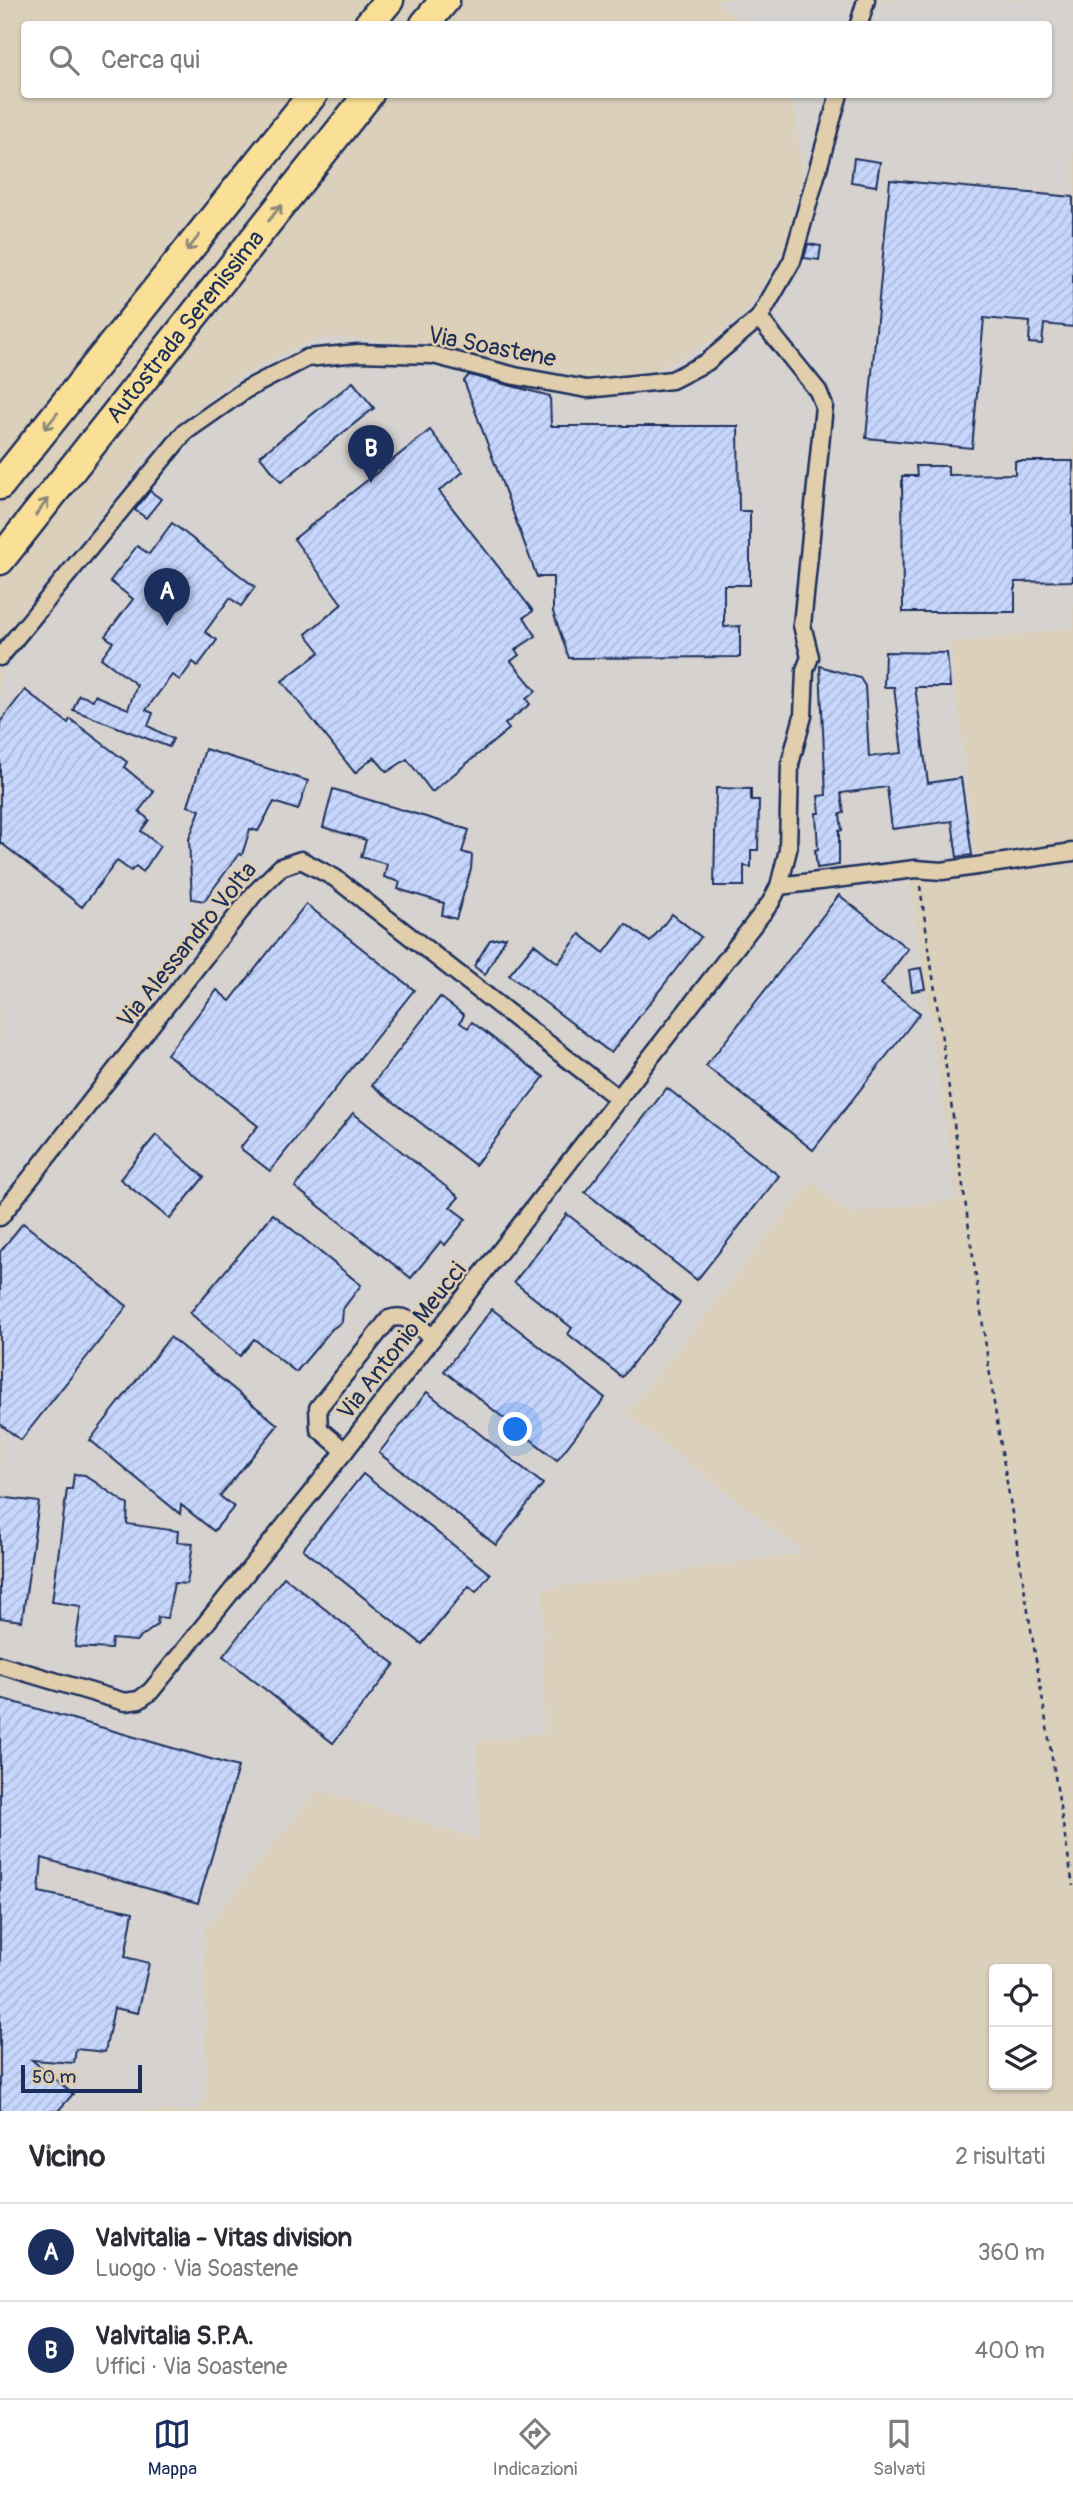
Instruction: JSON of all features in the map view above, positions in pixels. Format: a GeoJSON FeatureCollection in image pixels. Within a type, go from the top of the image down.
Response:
{"type":"FeatureCollection","features":[{"type":"Feature","properties":{"kind":"highway"},"geometry":{"type":"LineString","coordinates":[[372,21],[389,0]]}},
{"type":"Feature","properties":{"kind":"highway"},"geometry":{"type":"LineString","coordinates":[[428,21],[445,0]]}},
{"type":"Feature","properties":{"kind":"highway","name":"Autostrada Serenissima"},"geometry":{"type":"LineString","coordinates":[[0,485],[310,98]]}},
{"type":"Feature","properties":{"kind":"highway","name":"Autostrada Serenissima"},"geometry":{"type":"LineString","coordinates":[[0,560],[366,98]]}},
{"type":"Feature","properties":{"kind":"street"},"geometry":{"type":"LineString","coordinates":[[860,21],[866,0]]}},
{"type":"Feature","properties":{"kind":"street","name":"Via Soastene"},"geometry":{"type":"LineString","coordinates":[[0,657],[185,432],[245,390],[307,358],[358,352],[433,355],[514,376],[587,389],[672,380],[708,362],[759,318],[792,261],[838,98]]}},
{"type":"Feature","properties":{"kind":"street","name":"Via Antonio Meucci"},"geometry":{"type":"LineString","coordinates":[[0,1665],[108,1699],[139,1700],[151,1691],[345,1451],[771,902],[779,886],[788,850],[790,764],[803,716],[804,670],[810,657],[802,625],[824,407],[818,391],[759,318]]}},
{"type":"Feature","properties":{"kind":"street"},"geometry":{"type":"LineString","coordinates":[[779,886],[915,869],[942,871],[1073,852]]}},
{"type":"Feature","properties":{"kind":"street","name":"Via Alessandro Volta"},"geometry":{"type":"LineString","coordinates":[[0,1217],[254,894],[281,867],[300,860],[335,878],[619,1099]]}},
{"type":"Feature","properties":{"kind":"street"},"geometry":{"type":"LineString","coordinates":[[345,1451],[319,1429],[318,1408],[388,1319],[402,1316],[433,1338]]}},
{"type":"Feature","properties":{"kind":"path"},"geometry":{"type":"LineString","coordinates":[[915,869],[994,1403],[1073,1886]]}},
{"type":"Feature","properties":{"kind":"shaded area"},"geometry":{"type":"Polygon","coordinates":[[[717,0],[1073,0],[1073,628],[950,643],[976,858],[919,868],[909,874],[957,1199],[849,1213],[811,1181],[626,1414],[804,1553],[543,1589],[544,1733],[477,1741],[479,1840],[318,1789],[204,1930],[206,2097],[195,2111],[0,2111],[0,640],[161,437],[231,382],[264,362],[313,340],[338,337],[385,341],[572,384],[622,378],[661,368],[715,339],[748,310],[785,249],[802,177],[795,108],[789,98],[1052,98],[1052,21],[738,21],[717,0]]]}},
{"type":"Feature","properties":{"kind":"building"},"geometry":{"type":"Polygon","coordinates":[[[854,158],[880,162],[876,186],[851,182],[854,158]]]}},
{"type":"Feature","properties":{"kind":"building"},"geometry":{"type":"Polygon","coordinates":[[[890,180],[1073,197],[1073,327],[1044,324],[1042,344],[1029,343],[1030,322],[984,318],[972,448],[866,438],[890,180]]]}},
{"type":"Feature","properties":{"kind":"building"},"geometry":{"type":"Polygon","coordinates":[[[808,244],[821,246],[819,260],[804,258],[808,244]]]}},
{"type":"Feature","properties":{"kind":"building"},"geometry":{"type":"Polygon","coordinates":[[[469,375],[550,396],[551,426],[738,426],[739,511],[750,511],[750,585],[724,585],[724,627],[740,626],[740,657],[569,658],[553,612],[553,577],[537,577],[464,381],[469,375]]]}},
{"type":"Feature","properties":{"kind":"building"},"geometry":{"type":"Polygon","coordinates":[[[353,382],[374,408],[281,482],[260,456],[353,382]]]}},
{"type":"Feature","properties":{"kind":"building"},"geometry":{"type":"Polygon","coordinates":[[[430,430],[463,472],[439,491],[533,611],[524,617],[536,636],[515,650],[519,655],[511,661],[536,691],[526,699],[530,704],[505,724],[509,729],[432,792],[407,759],[387,772],[374,757],[355,773],[282,681],[320,652],[306,634],[342,604],[294,539],[430,430]]]}},
{"type":"Feature","properties":{"kind":"building"},"geometry":{"type":"Polygon","coordinates":[[[1015,461],[1073,461],[1073,581],[1015,582],[1015,612],[903,612],[902,476],[917,476],[916,466],[948,466],[948,475],[1015,474],[1015,461]]]}},
{"type":"Feature","properties":{"kind":"building"},"geometry":{"type":"Polygon","coordinates":[[[150,491],[161,499],[146,518],[135,510],[150,491]]]}},
{"type":"Feature","properties":{"kind":"building"},"geometry":{"type":"Polygon","coordinates":[[[172,523],[255,587],[241,606],[230,598],[205,632],[217,640],[198,666],[193,662],[180,680],[172,675],[146,710],[153,713],[148,726],[173,739],[169,747],[73,710],[79,695],[93,700],[95,695],[128,709],[137,685],[101,658],[113,642],[105,636],[133,599],[110,581],[137,546],[149,554],[172,523]]]}},
{"type":"Feature","properties":{"kind":"building"},"geometry":{"type":"Polygon","coordinates":[[[885,652],[947,653],[950,687],[915,687],[928,783],[961,778],[972,855],[957,857],[952,821],[892,829],[887,787],[841,793],[844,813],[840,814],[842,830],[839,831],[839,865],[817,868],[815,850],[818,849],[816,813],[820,813],[818,796],[826,795],[820,666],[860,678],[865,686],[869,757],[902,753],[894,687],[884,687],[885,652]]]}},
{"type":"Feature","properties":{"kind":"building"},"geometry":{"type":"Polygon","coordinates":[[[25,690],[68,723],[70,719],[127,762],[124,767],[154,792],[139,811],[149,820],[141,831],[160,846],[143,872],[136,866],[131,871],[117,861],[82,907],[0,842],[0,722],[25,690]]]}},
{"type":"Feature","properties":{"kind":"building"},"geometry":{"type":"Polygon","coordinates":[[[205,749],[308,781],[298,810],[274,802],[258,831],[250,829],[242,855],[239,854],[204,901],[192,899],[189,839],[200,810],[188,806],[205,749]]]}},
{"type":"Feature","properties":{"kind":"building"},"geometry":{"type":"Polygon","coordinates":[[[716,788],[751,789],[751,800],[759,800],[758,850],[751,850],[751,867],[744,866],[744,886],[714,886],[716,788]]]}},
{"type":"Feature","properties":{"kind":"building"},"geometry":{"type":"Polygon","coordinates":[[[333,789],[469,830],[462,852],[472,855],[471,869],[456,919],[442,915],[444,903],[398,889],[400,882],[384,877],[387,864],[361,857],[366,840],[323,827],[333,789]]]}},
{"type":"Feature","properties":{"kind":"building"},"geometry":{"type":"Polygon","coordinates":[[[839,895],[908,949],[881,984],[920,1013],[813,1150],[706,1066],[839,895]]]}},
{"type":"Feature","properties":{"kind":"building"},"geometry":{"type":"Polygon","coordinates":[[[306,904],[414,990],[270,1171],[240,1148],[258,1126],[167,1054],[217,990],[230,1001],[306,904]]]}},
{"type":"Feature","properties":{"kind":"building"},"geometry":{"type":"Polygon","coordinates":[[[672,914],[701,937],[611,1053],[509,975],[534,944],[558,963],[580,934],[604,953],[626,924],[650,942],[672,914]]]}},
{"type":"Feature","properties":{"kind":"building"},"geometry":{"type":"Polygon","coordinates":[[[506,937],[485,975],[474,966],[490,940],[506,937]]]}},
{"type":"Feature","properties":{"kind":"building"},"geometry":{"type":"Polygon","coordinates":[[[921,968],[925,989],[912,991],[909,970],[921,968]]]}},
{"type":"Feature","properties":{"kind":"building"},"geometry":{"type":"Polygon","coordinates":[[[440,997],[464,1015],[460,1023],[468,1028],[472,1022],[544,1077],[475,1165],[372,1085],[440,997]]]}},
{"type":"Feature","properties":{"kind":"building"},"geometry":{"type":"Polygon","coordinates":[[[667,1088],[779,1176],[697,1280],[585,1192],[667,1088]]]}},
{"type":"Feature","properties":{"kind":"building"},"geometry":{"type":"Polygon","coordinates":[[[353,1113],[459,1197],[450,1207],[466,1219],[445,1245],[441,1241],[411,1278],[295,1187],[353,1113]]]}},
{"type":"Feature","properties":{"kind":"building"},"geometry":{"type":"Polygon","coordinates":[[[156,1135],[204,1177],[170,1219],[120,1179],[156,1135]]]}},
{"type":"Feature","properties":{"kind":"building"},"geometry":{"type":"Polygon","coordinates":[[[273,1214],[361,1285],[343,1309],[342,1322],[332,1329],[296,1372],[254,1339],[240,1356],[190,1313],[273,1214]]]}},
{"type":"Feature","properties":{"kind":"building"},"geometry":{"type":"Polygon","coordinates":[[[567,1214],[680,1303],[622,1377],[568,1334],[572,1328],[514,1282],[567,1214]]]}},
{"type":"Feature","properties":{"kind":"building"},"geometry":{"type":"Polygon","coordinates":[[[23,1223],[127,1306],[21,1440],[0,1424],[0,1252],[23,1223]]]}},
{"type":"Feature","properties":{"kind":"building"},"geometry":{"type":"Polygon","coordinates":[[[492,1309],[605,1398],[557,1460],[444,1371],[492,1309]]]}},
{"type":"Feature","properties":{"kind":"building"},"geometry":{"type":"Polygon","coordinates":[[[170,1337],[278,1425],[220,1496],[234,1507],[214,1531],[181,1505],[180,1514],[90,1440],[170,1337]]]}},
{"type":"Feature","properties":{"kind":"building"},"geometry":{"type":"Polygon","coordinates":[[[427,1392],[543,1484],[496,1545],[379,1453],[427,1392]]]}},
{"type":"Feature","properties":{"kind":"building"},"geometry":{"type":"Polygon","coordinates":[[[74,1474],[85,1475],[128,1505],[127,1524],[178,1531],[177,1542],[193,1543],[187,1584],[174,1583],[167,1618],[158,1617],[157,1625],[136,1641],[112,1639],[111,1649],[75,1647],[81,1606],[52,1602],[67,1489],[72,1489],[74,1474]]]}},
{"type":"Feature","properties":{"kind":"building"},"geometry":{"type":"Polygon","coordinates":[[[363,1474],[490,1574],[476,1592],[469,1586],[422,1644],[303,1549],[363,1474]]]}},
{"type":"Feature","properties":{"kind":"building"},"geometry":{"type":"Polygon","coordinates":[[[0,1497],[39,1502],[22,1621],[0,1618],[0,1497]]]}},
{"type":"Feature","properties":{"kind":"building"},"geometry":{"type":"Polygon","coordinates":[[[284,1577],[395,1664],[333,1743],[223,1656],[284,1577]]]}},
{"type":"Feature","properties":{"kind":"building"},"geometry":{"type":"Polygon","coordinates":[[[0,1698],[238,1767],[198,1903],[42,1858],[39,1892],[133,1912],[125,1957],[149,1963],[138,2013],[114,2008],[105,2052],[76,2049],[74,2063],[32,2060],[73,2094],[58,2111],[0,2111],[0,1698]]]}},
{"type":"Feature","properties":{"kind":"place","name":"Valvitalia S.P.A."},"geometry":{"type":"Point","coordinates":[371,483]}},
{"type":"Feature","properties":{"kind":"place","name":"Valvitalia - Vitas division"},"geometry":{"type":"Point","coordinates":[167,626]}}]}
